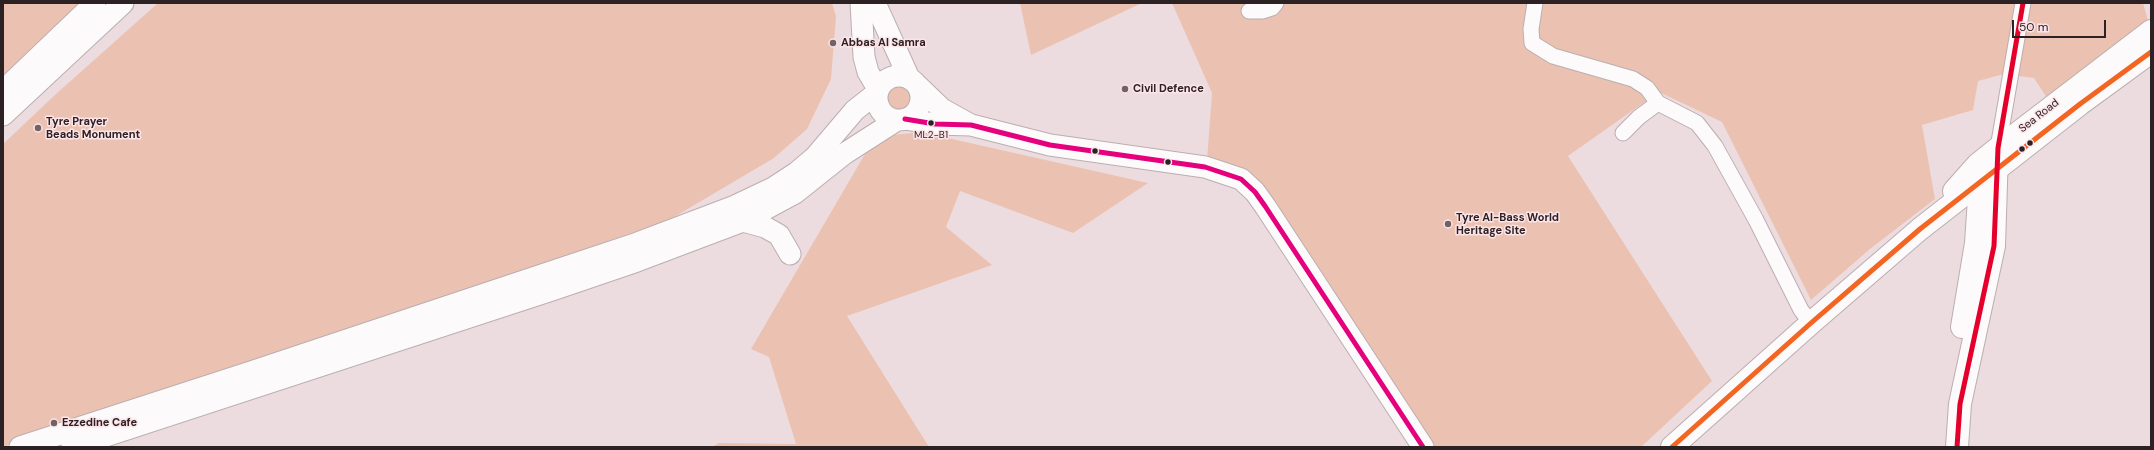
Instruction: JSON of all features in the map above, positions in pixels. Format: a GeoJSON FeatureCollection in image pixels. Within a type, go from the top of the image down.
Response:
{"type":"FeatureCollection","features":[{"type":"Feature","properties":{"kind":"main road"},"geometry":{"type":"LineString","coordinates":[[3,91],[95,3]]}},
{"type":"Feature","properties":{"kind":"main road"},"geometry":{"type":"LineString","coordinates":[[3,115],[123,3]]}},
{"type":"Feature","properties":{"kind":"main road"},"geometry":{"type":"LineString","coordinates":[[861,3],[864,58],[868,72],[878,90],[877,99],[883,114],[901,120],[935,124],[971,125],[1050,145],[1205,167],[1240,179],[1255,192],[1265,206],[1423,447]]}},
{"type":"Feature","properties":{"kind":"main road"},"geometry":{"type":"LineString","coordinates":[[20,447],[252,372],[632,245],[743,220],[795,193],[844,154],[901,120],[914,114],[920,105],[921,95],[913,82],[875,3]]}},
{"type":"Feature","properties":{"kind":"main road","name":"Sea Road"},"geometry":{"type":"LineString","coordinates":[[1998,148],[2151,31]]}},
{"type":"Feature","properties":{"kind":"main road","name":"Sea Road"},"geometry":{"type":"LineString","coordinates":[[1672,447],[1810,323],[1985,173],[2151,52]]}},
{"type":"Feature","properties":{"kind":"main road"},"geometry":{"type":"LineString","coordinates":[[72,447],[555,289],[696,230],[773,188],[796,173],[815,156],[855,110],[888,79],[895,76],[913,82],[942,109],[971,125]]}},
{"type":"Feature","properties":{"kind":"main road"},"geometry":{"type":"LineString","coordinates":[[1948,447],[1951,404],[1976,243],[1985,173],[1998,148]]}},
{"type":"Feature","properties":{"kind":"main road"},"geometry":{"type":"LineString","coordinates":[[1957,447],[1960,404],[1994,246],[1985,173]]}},
{"type":"Feature","properties":{"kind":"main road"},"geometry":{"type":"LineString","coordinates":[[743,220],[764,227],[779,235],[790,254]]}},
{"type":"Feature","properties":{"kind":"street"},"geometry":{"type":"LineString","coordinates":[[1248,11],[1263,11],[1272,8],[1276,3]]}},
{"type":"Feature","properties":{"kind":"street"},"geometry":{"type":"LineString","coordinates":[[1535,3],[1531,29],[1532,43],[1553,56],[1633,80],[1647,88],[1658,103],[1697,123],[1715,146],[1756,220],[1801,310],[1810,323]]}},
{"type":"Feature","properties":{"kind":"street"},"geometry":{"type":"LineString","coordinates":[[1998,148],[2023,3]]}},
{"type":"Feature","properties":{"kind":"street"},"geometry":{"type":"LineString","coordinates":[[1623,133],[1639,117],[1658,103]]}},
{"type":"Feature","properties":{"kind":"shaded area"},"geometry":{"type":"Polygon","coordinates":[[[3,3],[84,3],[3,79],[3,3]]]}},
{"type":"Feature","properties":{"kind":"shaded area"},"geometry":{"type":"Polygon","coordinates":[[[158,3],[832,3],[836,16],[831,79],[807,129],[774,158],[669,220],[63,428],[3,447],[3,144],[56,94],[158,3]]]}},
{"type":"Feature","properties":{"kind":"shaded area"},"geometry":{"type":"Polygon","coordinates":[[[1020,3],[1142,3],[1031,55],[1020,3]]]}},
{"type":"Feature","properties":{"kind":"shaded area","name":"Tyre Al-Bass World Heritage Site"},"geometry":{"type":"Polygon","coordinates":[[[1172,3],[2143,3],[2149,24],[2051,104],[2034,78],[2004,74],[1978,81],[1973,110],[1922,125],[1935,199],[1870,249],[1811,300],[1722,122],[1659,92],[1568,156],[1712,381],[1641,447],[1433,447],[1266,194],[1207,161],[1212,93],[1172,3]]]}},
{"type":"Feature","properties":{"kind":"shaded area"},"geometry":{"type":"Polygon","coordinates":[[[899,82],[905,83],[913,91],[913,103],[905,111],[899,112],[893,111],[885,103],[884,97],[885,91],[893,83],[899,82]]]}},
{"type":"Feature","properties":{"kind":"shaded area"},"geometry":{"type":"Polygon","coordinates":[[[921,132],[1148,183],[1073,233],[960,191],[946,227],[992,265],[847,316],[929,447],[712,447],[719,443],[796,444],[769,357],[751,349],[865,154],[873,146],[893,135],[921,132]]]}},
{"type":"Feature","properties":{"kind":"transit line"},"geometry":{"type":"LineString","coordinates":[[1957,447],[1960,404],[1994,246],[1998,148],[2023,3]]}},
{"type":"Feature","properties":{"kind":"transit line"},"geometry":{"type":"LineString","coordinates":[[1672,447],[1811,323],[1920,229],[2080,104],[2151,52]]}},
{"type":"Feature","properties":{"kind":"transit line"},"geometry":{"type":"LineString","coordinates":[[905,119],[935,124],[971,125],[1050,145],[1205,167],[1241,179],[1255,192],[1265,206],[1423,447]]}},
{"type":"Feature","properties":{"kind":"place","name":"Abbas Al Samra"},"geometry":{"type":"Point","coordinates":[833,43]}},
{"type":"Feature","properties":{"kind":"place","name":"Civil Defence"},"geometry":{"type":"Point","coordinates":[1125,89]}},
{"type":"Feature","properties":{"kind":"place","name":"ML2-B1"},"geometry":{"type":"Point","coordinates":[931,123]}},
{"type":"Feature","properties":{"kind":"place","name":"Tyre Prayer Beads Monument"},"geometry":{"type":"Point","coordinates":[38,128]}},
{"type":"Feature","properties":{"kind":"place","name":"Tyre Al-Bass World Heritage Site"},"geometry":{"type":"Point","coordinates":[1448,224]}},
{"type":"Feature","properties":{"kind":"place","name":"Ezzedine Cafe"},"geometry":{"type":"Point","coordinates":[54,423]}}]}
